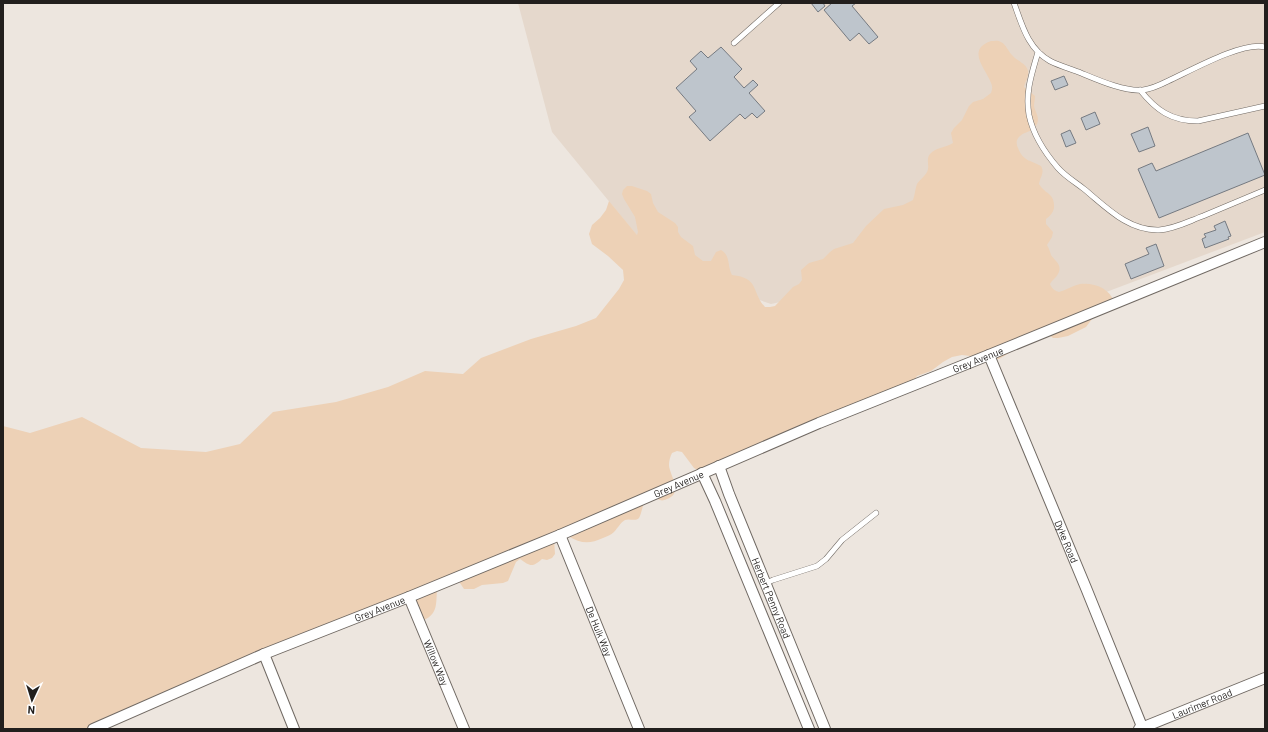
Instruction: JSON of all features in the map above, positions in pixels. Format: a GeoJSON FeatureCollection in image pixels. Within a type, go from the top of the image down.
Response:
{"type":"FeatureCollection","features":[{"type":"Feature","properties":{"kind":"street","name":"Grey Avenue"},"geometry":{"type":"LineString","coordinates":[[93,729],[119,724],[264,654],[560,535],[819,422],[990,355],[1265,243]]}},
{"type":"Feature","properties":{"kind":"street","name":"Dyke Road"},"geometry":{"type":"LineString","coordinates":[[990,355],[1141,728]]}},
{"type":"Feature","properties":{"kind":"street","name":"Herbert Penny Road"},"geometry":{"type":"LineString","coordinates":[[719,466],[825,729]]}},
{"type":"Feature","properties":{"kind":"street","name":"Herbert Penny Road"},"geometry":{"type":"LineString","coordinates":[[702,473],[809,729]]}},
{"type":"Feature","properties":{"kind":"street","name":"De Hulk Way"},"geometry":{"type":"LineString","coordinates":[[560,535],[639,729]]}},
{"type":"Feature","properties":{"kind":"street","name":"Willow Way"},"geometry":{"type":"LineString","coordinates":[[409,596],[464,729]]}},
{"type":"Feature","properties":{"kind":"street"},"geometry":{"type":"LineString","coordinates":[[264,654],[294,729]]}},
{"type":"Feature","properties":{"kind":"street","name":"Laurimer Road"},"geometry":{"type":"LineString","coordinates":[[1141,728],[1265,678]]}},
{"type":"Feature","properties":{"kind":"lane"},"geometry":{"type":"LineString","coordinates":[[734,44],[779,3]]}},
{"type":"Feature","properties":{"kind":"lane"},"geometry":{"type":"LineString","coordinates":[[1014,3],[1028,39],[1038,52],[1050,61],[1119,87],[1140,90],[1150,89],[1228,53],[1253,47],[1265,47]]}},
{"type":"Feature","properties":{"kind":"lane"},"geometry":{"type":"LineString","coordinates":[[1038,52],[1030,76],[1028,92],[1029,114],[1035,134],[1058,168],[1114,214],[1127,222],[1143,229],[1160,230],[1176,227],[1265,190]]}},
{"type":"Feature","properties":{"kind":"lane"},"geometry":{"type":"LineString","coordinates":[[1140,90],[1152,104],[1159,109],[1168,114],[1189,121],[1198,121],[1265,106]]}},
{"type":"Feature","properties":{"kind":"lane"},"geometry":{"type":"LineString","coordinates":[[766,583],[817,566],[826,559],[842,540],[876,513]]}},
{"type":"Feature","properties":{"kind":"shaded area"},"geometry":{"type":"Polygon","coordinates":[[[518,3],[1265,3],[1265,232],[1048,314],[912,273],[771,304],[663,267],[552,132],[518,3]]]}},
{"type":"Feature","properties":{"kind":"shaded area"},"geometry":{"type":"Polygon","coordinates":[[[991,41],[999,41],[1003,43],[1015,58],[1026,66],[1028,73],[1024,87],[1035,96],[1034,106],[1038,117],[1037,124],[1033,129],[1019,137],[1017,140],[1017,146],[1027,160],[1041,166],[1042,173],[1039,184],[1052,197],[1054,203],[1054,210],[1046,219],[1046,224],[1053,232],[1047,245],[1051,255],[1058,263],[1060,268],[1050,284],[1054,290],[1059,292],[1080,284],[1095,285],[1109,293],[1114,302],[1092,319],[1086,327],[1068,336],[1053,338],[1049,335],[1016,349],[999,359],[962,355],[952,357],[931,371],[917,376],[905,392],[870,408],[699,471],[694,468],[682,452],[677,451],[672,453],[669,465],[675,488],[672,496],[662,500],[653,496],[645,500],[639,518],[636,520],[625,520],[613,533],[598,540],[581,542],[568,536],[554,539],[555,554],[552,558],[547,560],[542,559],[533,565],[520,559],[516,562],[508,581],[503,583],[482,585],[474,589],[464,589],[458,580],[437,590],[434,611],[429,618],[424,620],[406,603],[371,610],[190,691],[187,694],[176,696],[86,729],[3,729],[3,426],[30,433],[82,417],[141,448],[206,452],[240,444],[273,412],[336,402],[388,387],[425,371],[463,374],[481,358],[531,339],[576,326],[596,318],[619,289],[624,280],[623,270],[592,244],[589,234],[592,225],[606,210],[609,201],[637,235],[638,232],[635,217],[622,194],[623,190],[627,186],[632,186],[647,191],[651,194],[653,203],[658,212],[675,223],[681,237],[693,246],[695,255],[703,261],[711,261],[716,252],[721,250],[728,258],[732,275],[747,279],[751,282],[765,307],[775,306],[793,287],[799,284],[802,280],[801,270],[809,263],[823,259],[834,249],[853,243],[866,226],[884,209],[903,205],[913,200],[917,184],[927,171],[928,158],[930,154],[935,150],[953,143],[951,133],[962,120],[969,106],[973,102],[983,99],[991,93],[992,84],[982,66],[979,50],[983,45],[991,41]]]}},
{"type":"Feature","properties":{"kind":"building"},"geometry":{"type":"Polygon","coordinates":[[[811,3],[823,3],[825,6],[818,12],[811,3]]]}},
{"type":"Feature","properties":{"kind":"building"},"geometry":{"type":"Polygon","coordinates":[[[832,3],[856,3],[852,6],[878,37],[869,44],[859,33],[850,41],[824,10],[832,3]]]}},
{"type":"Feature","properties":{"kind":"building"},"geometry":{"type":"Polygon","coordinates":[[[721,47],[742,69],[734,77],[744,88],[753,80],[758,85],[749,93],[765,111],[757,118],[752,113],[745,119],[740,114],[710,141],[689,117],[696,111],[676,88],[697,69],[690,61],[701,51],[708,58],[721,47]]]}},
{"type":"Feature","properties":{"kind":"building"},"geometry":{"type":"Polygon","coordinates":[[[1064,76],[1068,85],[1055,90],[1051,81],[1064,76]]]}},
{"type":"Feature","properties":{"kind":"building"},"geometry":{"type":"Polygon","coordinates":[[[1095,112],[1100,124],[1086,130],[1081,118],[1095,112]]]}},
{"type":"Feature","properties":{"kind":"building"},"geometry":{"type":"Polygon","coordinates":[[[1148,127],[1155,146],[1139,152],[1131,134],[1148,127]]]}},
{"type":"Feature","properties":{"kind":"building"},"geometry":{"type":"Polygon","coordinates":[[[1070,130],[1076,143],[1066,147],[1061,134],[1070,130]]]}},
{"type":"Feature","properties":{"kind":"building"},"geometry":{"type":"Polygon","coordinates":[[[1248,133],[1265,175],[1159,218],[1138,169],[1152,163],[1156,171],[1248,133]]]}},
{"type":"Feature","properties":{"kind":"building"},"geometry":{"type":"Polygon","coordinates":[[[1225,221],[1231,236],[1228,237],[1229,239],[1205,248],[1202,239],[1206,237],[1204,234],[1216,230],[1214,226],[1225,221]]]}},
{"type":"Feature","properties":{"kind":"building"},"geometry":{"type":"Polygon","coordinates":[[[1156,244],[1164,266],[1131,279],[1125,264],[1149,254],[1146,248],[1156,244]]]}}]}
